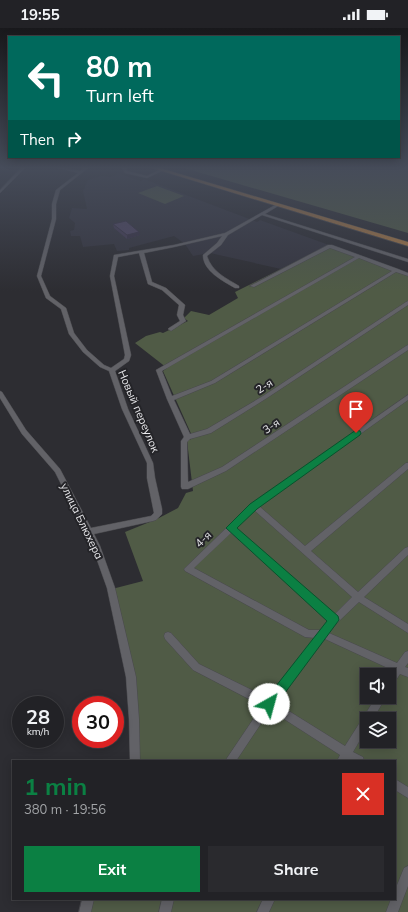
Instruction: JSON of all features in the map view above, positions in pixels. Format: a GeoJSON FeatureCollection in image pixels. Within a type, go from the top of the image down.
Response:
{"type":"FeatureCollection","features":[{"type":"Feature","properties":{"kind":"main road"},"geometry":{"type":"LineString","coordinates":[[292,209],[408,243]]}},
{"type":"Feature","properties":{"kind":"main road"},"geometry":{"type":"LineString","coordinates":[[296,209],[408,243]]}},
{"type":"Feature","properties":{"kind":"street","name":"Новый переулок"},"geometry":{"type":"LineString","coordinates":[[54,209],[53,226],[39,276],[48,297],[62,308],[71,333],[85,351],[102,366],[112,370],[125,408],[150,462],[151,478],[158,509],[158,514],[153,518],[88,532]]}},
{"type":"Feature","properties":{"kind":"street"},"geometry":{"type":"LineString","coordinates":[[112,370],[127,360],[128,355],[112,276],[116,258],[120,254],[174,246],[226,234],[270,209]]}},
{"type":"Feature","properties":{"kind":"street"},"geometry":{"type":"LineString","coordinates":[[262,214],[408,260]]}},
{"type":"Feature","properties":{"kind":"street"},"geometry":{"type":"LineString","coordinates":[[226,234],[219,244],[205,256],[206,262],[213,271],[237,287]]}},
{"type":"Feature","properties":{"kind":"street"},"geometry":{"type":"LineString","coordinates":[[252,286],[330,246],[408,275]]}},
{"type":"Feature","properties":{"kind":"street"},"geometry":{"type":"LineString","coordinates":[[140,252],[150,283],[164,289],[182,305],[180,315],[183,320],[171,328]]}},
{"type":"Feature","properties":{"kind":"street"},"geometry":{"type":"LineString","coordinates":[[188,437],[170,399],[159,370],[358,257]]}},
{"type":"Feature","properties":{"kind":"street"},"geometry":{"type":"LineString","coordinates":[[170,399],[213,382],[396,270]]}},
{"type":"Feature","properties":{"kind":"street","name":"2-я"},"geometry":{"type":"LineString","coordinates":[[188,437],[209,431],[266,397],[408,303]]}},
{"type":"Feature","properties":{"kind":"street","name":"3-я"},"geometry":{"type":"LineString","coordinates":[[188,437],[184,441],[184,487],[224,469],[408,347]]}},
{"type":"Feature","properties":{"kind":"street","name":"улица Блюхера"},"geometry":{"type":"LineString","coordinates":[[0,393],[24,432],[58,471],[96,546],[111,588],[131,677],[135,760]]}},
{"type":"Feature","properties":{"kind":"street","name":"4-я"},"geometry":{"type":"LineString","coordinates":[[323,634],[308,634],[188,569],[254,506],[408,397]]}},
{"type":"Feature","properties":{"kind":"street"},"geometry":{"type":"LineString","coordinates":[[305,551],[408,465]]}},
{"type":"Feature","properties":{"kind":"street"},"geometry":{"type":"LineString","coordinates":[[254,506],[359,598],[408,629]]}},
{"type":"Feature","properties":{"kind":"street"},"geometry":{"type":"LineString","coordinates":[[231,528],[334,620]]}},
{"type":"Feature","properties":{"kind":"street"},"geometry":{"type":"LineString","coordinates":[[231,760],[269,704],[334,620],[408,550]]}},
{"type":"Feature","properties":{"kind":"street"},"geometry":{"type":"LineString","coordinates":[[323,634],[408,673]]}},
{"type":"Feature","properties":{"kind":"street"},"geometry":{"type":"LineString","coordinates":[[168,636],[196,667],[269,704],[344,757],[355,760]]}},
{"type":"Feature","properties":{"kind":"street"},"geometry":{"type":"LineString","coordinates":[[396,671],[408,655]]}},
{"type":"Feature","properties":{"kind":"street"},"geometry":{"type":"LineString","coordinates":[[344,757],[360,731]]}},
{"type":"Feature","properties":{"kind":"street"},"geometry":{"type":"LineString","coordinates":[[396,785],[408,793]]}},
{"type":"Feature","properties":{"kind":"street"},"geometry":{"type":"LineString","coordinates":[[392,912],[408,872]]}},
{"type":"Feature","properties":{"kind":"street"},"geometry":{"type":"LineString","coordinates":[[85,912],[88,900]]}},
{"type":"Feature","properties":{"kind":"street"},"geometry":{"type":"LineString","coordinates":[[165,912],[168,900]]}},
{"type":"Feature","properties":{"kind":"street"},"geometry":{"type":"LineString","coordinates":[[263,912],[269,900]]}},
{"type":"Feature","properties":{"kind":"shaded area"},"geometry":{"type":"Polygon","coordinates":[[[72,209],[224,209],[257,222],[260,220],[329,245],[281,269],[210,253],[193,256],[185,244],[174,236],[129,248],[129,250],[117,251],[114,244],[83,247],[80,236],[71,236],[70,231],[74,230],[75,223],[69,218],[72,209]]]}},
{"type":"Feature","properties":{"kind":"green space"},"geometry":{"type":"Polygon","coordinates":[[[326,209],[408,209],[408,233],[326,209]]]}},
{"type":"Feature","properties":{"kind":"green space"},"geometry":{"type":"Polygon","coordinates":[[[329,245],[408,273],[408,912],[82,912],[86,900],[396,900],[396,760],[132,760],[136,730],[112,589],[143,581],[125,532],[157,519],[178,508],[186,493],[193,491],[187,441],[193,438],[163,371],[167,368],[135,343],[146,336],[160,332],[163,333],[188,321],[184,318],[191,311],[209,315],[238,298],[235,292],[329,245]]]}},
{"type":"Feature","properties":{"kind":"building"},"geometry":{"type":"Polygon","coordinates":[[[126,221],[139,232],[127,235],[113,224],[126,221]]]}},
{"type":"Feature","properties":{"kind":"route"},"geometry":{"type":"LineString","coordinates":[[269,704],[334,620],[231,528],[254,506],[356,433]]}}]}
